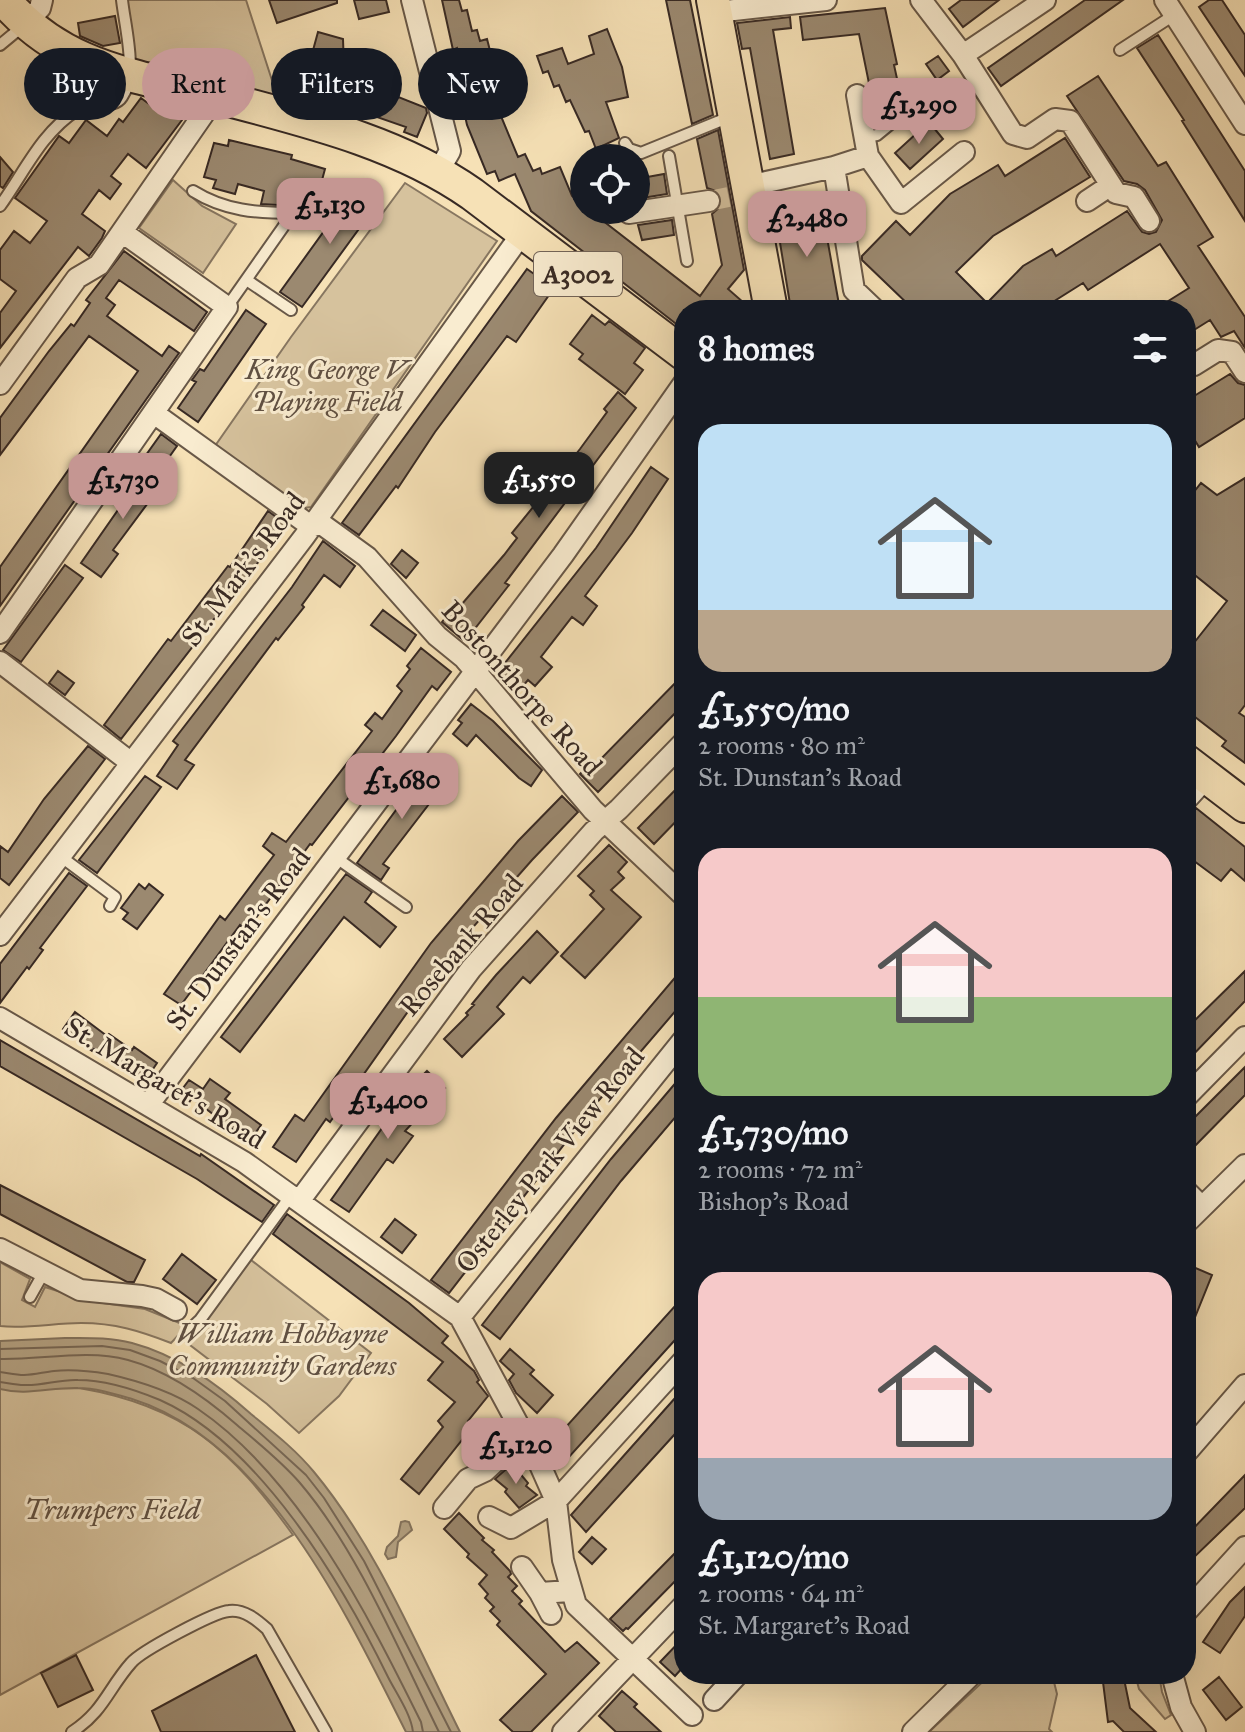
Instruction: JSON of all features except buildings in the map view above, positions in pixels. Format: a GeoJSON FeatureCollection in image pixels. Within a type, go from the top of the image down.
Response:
{"type":"FeatureCollection","features":[{"type":"Feature","properties":{"kind":"main road"},"geometry":{"type":"LineString","coordinates":[[714,6],[734,115],[743,191],[769,300]]}},
{"type":"Feature","properties":{"kind":"main road","name":"A3002"},"geometry":{"type":"LineString","coordinates":[[24,8],[65,51],[84,61],[142,78]]}},
{"type":"Feature","properties":{"kind":"main road","name":"A3002"},"geometry":{"type":"LineString","coordinates":[[255,109],[444,162],[523,232],[674,346]]}},
{"type":"Feature","properties":{"kind":"main road"},"geometry":{"type":"LineString","coordinates":[[1196,781],[1245,806]]}},
{"type":"Feature","properties":{"kind":"street"},"geometry":{"type":"LineString","coordinates":[[412,0],[444,162]]}},
{"type":"Feature","properties":{"kind":"street"},"geometry":{"type":"LineString","coordinates":[[714,6],[826,0]]}},
{"type":"Feature","properties":{"kind":"street"},"geometry":{"type":"LineString","coordinates":[[921,0],[963,55],[1013,134],[1027,138],[1055,119],[1070,121],[1116,193],[1134,197],[1149,221]]}},
{"type":"Feature","properties":{"kind":"street"},"geometry":{"type":"LineString","coordinates":[[963,55],[1045,0]]}},
{"type":"Feature","properties":{"kind":"street"},"geometry":{"type":"LineString","coordinates":[[1170,7],[1245,124]]}},
{"type":"Feature","properties":{"kind":"street"},"geometry":{"type":"LineString","coordinates":[[857,95],[867,147],[901,203],[964,152]]}},
{"type":"Feature","properties":{"kind":"street"},"geometry":{"type":"LineString","coordinates":[[0,384],[77,278],[99,265],[199,120]]}},
{"type":"Feature","properties":{"kind":"street"},"geometry":{"type":"LineString","coordinates":[[743,191],[834,167],[867,147]]}},
{"type":"Feature","properties":{"kind":"street"},"geometry":{"type":"LineString","coordinates":[[834,167],[854,290],[864,300]]}},
{"type":"Feature","properties":{"kind":"street"},"geometry":{"type":"LineString","coordinates":[[1087,201],[1111,185]]}},
{"type":"Feature","properties":{"kind":"street"},"geometry":{"type":"LineString","coordinates":[[650,210],[709,201]]}},
{"type":"Feature","properties":{"kind":"street"},"geometry":{"type":"LineString","coordinates":[[0,633],[227,307],[122,232]]}},
{"type":"Feature","properties":{"kind":"street","name":"St. Mark's Road"},"geometry":{"type":"LineString","coordinates":[[0,935],[314,524],[523,232]]}},
{"type":"Feature","properties":{"kind":"street"},"geometry":{"type":"LineString","coordinates":[[1196,364],[1218,350],[1232,352],[1245,372]]}},
{"type":"Feature","properties":{"kind":"street","name":"St. Dunstan's Road"},"geometry":{"type":"LineString","coordinates":[[149,1104],[563,555],[674,397]]}},
{"type":"Feature","properties":{"kind":"street","name":"Bostonthorpe Road"},"geometry":{"type":"LineString","coordinates":[[155,414],[367,557],[437,636],[475,671],[593,810],[674,886]]}},
{"type":"Feature","properties":{"kind":"street"},"geometry":{"type":"LineString","coordinates":[[0,662],[130,762]]}},
{"type":"Feature","properties":{"kind":"street","name":"Rosebank Road"},"geometry":{"type":"LineString","coordinates":[[296,1197],[471,969],[606,821],[674,752]]}},
{"type":"Feature","properties":{"kind":"street","name":"St. Margaret's Road"},"geometry":{"type":"LineString","coordinates":[[0,1018],[149,1104],[296,1197],[460,1317],[556,1501],[563,1560],[576,1605],[692,1715]]}},
{"type":"Feature","properties":{"kind":"street"},"geometry":{"type":"LineString","coordinates":[[1196,1087],[1245,1037]]}},
{"type":"Feature","properties":{"kind":"street","name":"Osterley Park View Road"},"geometry":{"type":"LineString","coordinates":[[460,1317],[674,1051]]}},
{"type":"Feature","properties":{"kind":"street"},"geometry":{"type":"LineString","coordinates":[[1196,1213],[1245,1165]]}},
{"type":"Feature","properties":{"kind":"street"},"geometry":{"type":"LineString","coordinates":[[1196,1201],[1202,1207]]}},
{"type":"Feature","properties":{"kind":"street"},"geometry":{"type":"LineString","coordinates":[[0,1249],[80,1290],[142,1296],[156,1299],[176,1310]]}},
{"type":"Feature","properties":{"kind":"street"},"geometry":{"type":"LineString","coordinates":[[489,1517],[511,1528],[556,1501],[674,1371]]}},
{"type":"Feature","properties":{"kind":"street"},"geometry":{"type":"LineString","coordinates":[[1196,1441],[1245,1385]]}},
{"type":"Feature","properties":{"kind":"street"},"geometry":{"type":"LineString","coordinates":[[444,1508],[468,1479],[485,1471],[524,1435]]}},
{"type":"Feature","properties":{"kind":"street"},"geometry":{"type":"LineString","coordinates":[[1196,1601],[1245,1547]]}},
{"type":"Feature","properties":{"kind":"street"},"geometry":{"type":"LineString","coordinates":[[522,1567],[551,1614]]}},
{"type":"Feature","properties":{"kind":"street"},"geometry":{"type":"LineString","coordinates":[[540,1593],[570,1591]]}},
{"type":"Feature","properties":{"kind":"street"},"geometry":{"type":"LineString","coordinates":[[563,1732],[674,1615]]}},
{"type":"Feature","properties":{"kind":"street"},"geometry":{"type":"LineString","coordinates":[[714,1700],[729,1684]]}},
{"type":"Feature","properties":{"kind":"street"},"geometry":{"type":"LineString","coordinates":[[913,1732],[962,1684]]}},
{"type":"Feature","properties":{"kind":"street"},"geometry":{"type":"LineString","coordinates":[[1175,1684],[1181,1707],[1195,1732]]}},
{"type":"Feature","properties":{"kind":"lane"},"geometry":{"type":"LineString","coordinates":[[0,206],[37,146],[77,110],[92,104],[119,101],[131,75],[122,0]]}},
{"type":"Feature","properties":{"kind":"lane"},"geometry":{"type":"LineString","coordinates":[[1120,50],[1170,7]]}},
{"type":"Feature","properties":{"kind":"lane"},"geometry":{"type":"LineString","coordinates":[[0,45],[24,8]]}},
{"type":"Feature","properties":{"kind":"lane"},"geometry":{"type":"LineString","coordinates":[[867,147],[916,103]]}},
{"type":"Feature","properties":{"kind":"lane"},"geometry":{"type":"LineString","coordinates":[[625,143],[629,149],[641,153],[734,115]]}},
{"type":"Feature","properties":{"kind":"lane"},"geometry":{"type":"LineString","coordinates":[[669,156],[687,261]]}},
{"type":"Feature","properties":{"kind":"lane"},"geometry":{"type":"LineString","coordinates":[[193,191],[208,200],[244,212],[293,213],[227,307]]}},
{"type":"Feature","properties":{"kind":"lane"},"geometry":{"type":"LineString","coordinates":[[248,281],[291,310]]}},
{"type":"Feature","properties":{"kind":"lane"},"geometry":{"type":"LineString","coordinates":[[60,856],[115,897],[110,906]]}},
{"type":"Feature","properties":{"kind":"lane"},"geometry":{"type":"LineString","coordinates":[[335,857],[406,907]]}},
{"type":"Feature","properties":{"kind":"lane"},"geometry":{"type":"LineString","coordinates":[[186,1333],[200,1320],[296,1197]]}},
{"type":"Feature","properties":{"kind":"lane"},"geometry":{"type":"LineString","coordinates":[[30,1297],[44,1272]]}},
{"type":"Feature","properties":{"kind":"lane"},"geometry":{"type":"LineString","coordinates":[[72,1732],[90,1720],[134,1660],[210,1617],[229,1610],[255,1618],[267,1629],[326,1732]]}},
{"type":"Feature","properties":{"kind":"green space"},"geometry":{"type":"Polygon","coordinates":[[[126,0],[246,0],[271,77],[271,103],[255,99],[255,48],[142,48],[142,70],[131,67],[126,0]]]}},
{"type":"Feature","properties":{"kind":"green space"},"geometry":{"type":"Polygon","coordinates":[[[173,180],[202,206],[236,224],[203,273],[139,228],[173,180]]]}},
{"type":"Feature","properties":{"kind":"green space","name":"King George V Playing Field"},"geometry":{"type":"Polygon","coordinates":[[[405,183],[497,241],[311,507],[304,508],[215,446],[405,183]]]}},
{"type":"Feature","properties":{"kind":"green space","name":"William Hobbayne Community Gardens"},"geometry":{"type":"Polygon","coordinates":[[[251,1260],[371,1353],[339,1396],[299,1433],[267,1404],[186,1342],[251,1260]]]}},
{"type":"Feature","properties":{"kind":"green space"},"geometry":{"type":"Polygon","coordinates":[[[0,1262],[30,1279],[22,1300],[35,1307],[45,1287],[89,1301],[145,1309],[187,1326],[171,1343],[138,1331],[105,1324],[0,1326],[0,1262]]]}},
{"type":"Feature","properties":{"kind":"green space","name":"Trumpers Field"},"geometry":{"type":"Polygon","coordinates":[[[79,1388],[149,1407],[203,1436],[249,1479],[293,1535],[0,1695],[0,1389],[79,1388]]]}},
{"type":"Feature","properties":{"kind":"green space"},"geometry":{"type":"Polygon","coordinates":[[[980,1684],[1054,1684],[1057,1694],[1049,1729],[1052,1732],[929,1732],[980,1684]]]}},
{"type":"Feature","properties":{"kind":"green space"},"geometry":{"type":"Polygon","coordinates":[[[1138,1684],[1161,1684],[1171,1715],[1165,1719],[1138,1684]]]}},
{"type":"Feature","properties":{"kind":"water"},"geometry":{"type":"Polygon","coordinates":[[[65,1338],[124,1341],[165,1355],[224,1392],[300,1456],[337,1501],[376,1564],[460,1732],[406,1732],[329,1586],[297,1537],[262,1492],[223,1452],[180,1421],[119,1395],[85,1388],[20,1392],[0,1389],[0,1341],[65,1338]]]}},
{"type":"Feature","properties":{"kind":"water"},"geometry":{"type":"Polygon","coordinates":[[[401,1522],[409,1522],[412,1530],[398,1542],[396,1557],[388,1559],[385,1554],[387,1547],[398,1536],[401,1522]]]}},
{"type":"Feature","properties":{"kind":"tunnel"},"geometry":{"type":"LineString","coordinates":[[709,201],[733,196]]}}]}
